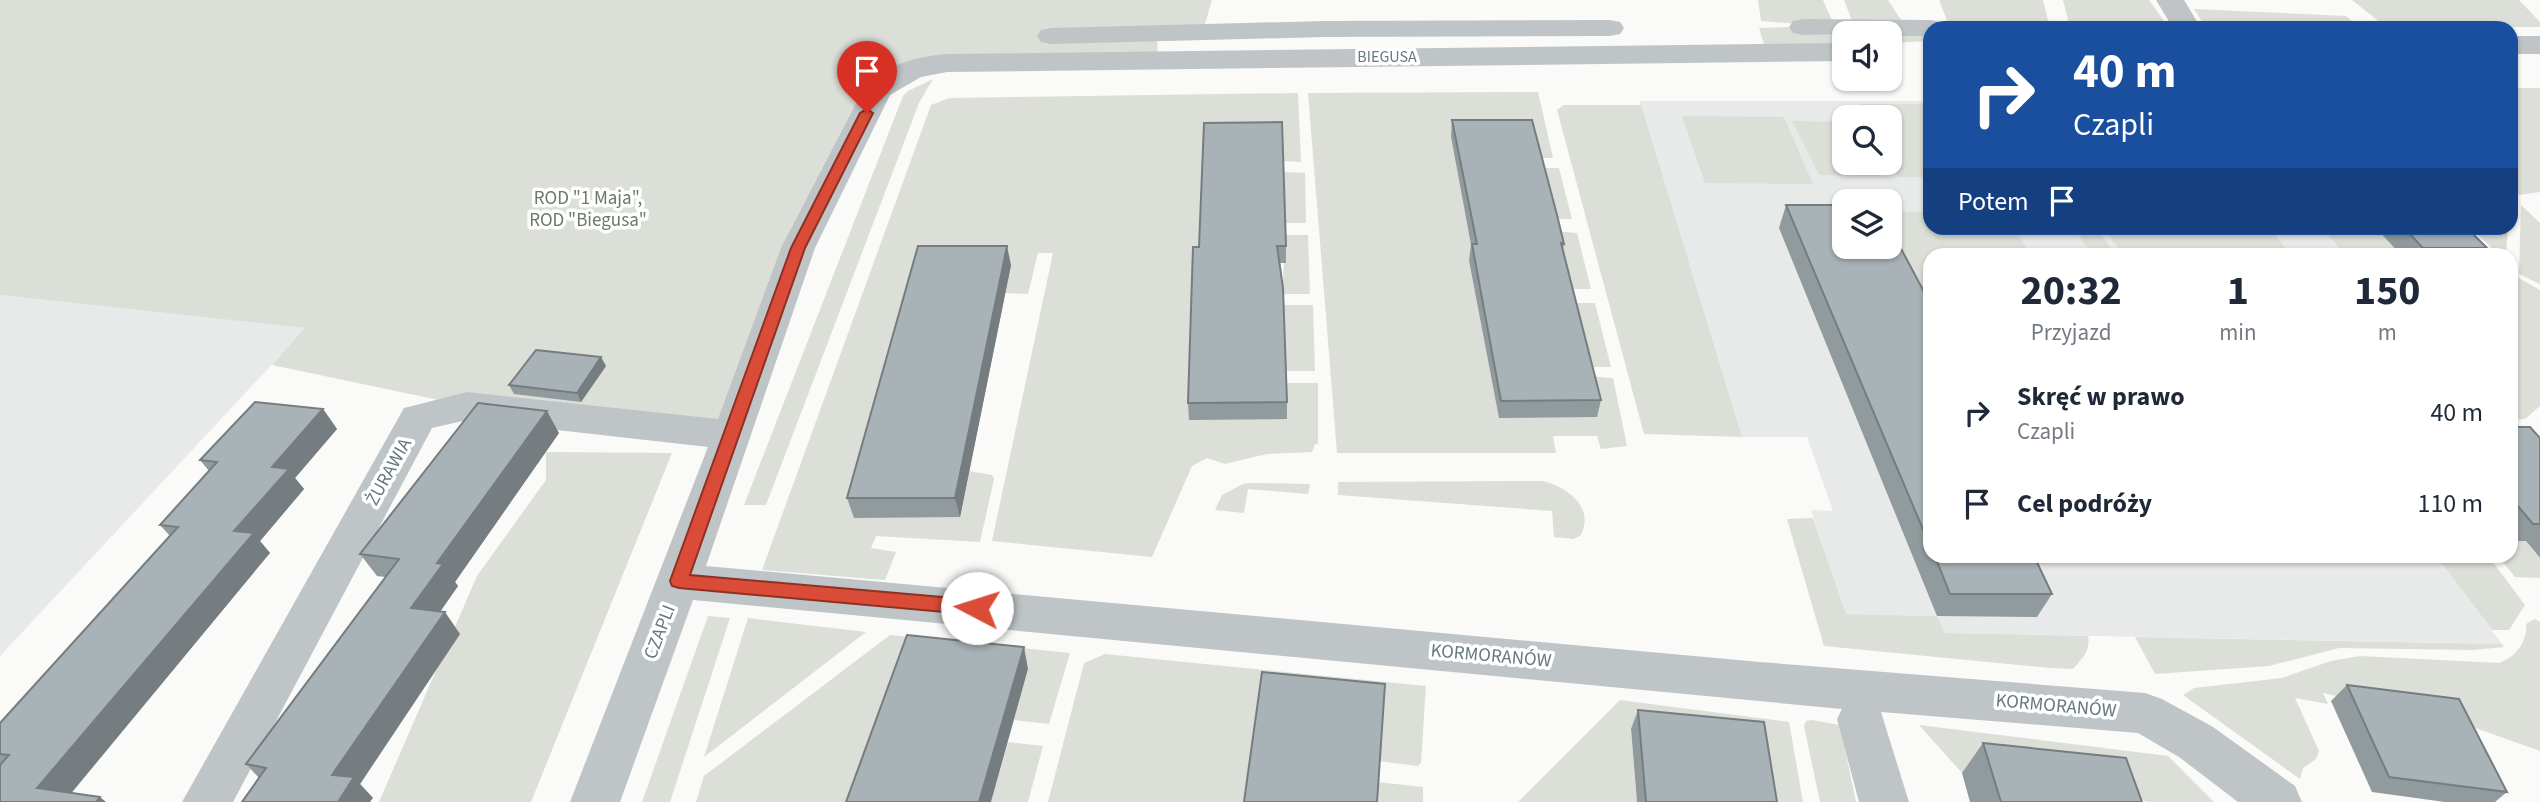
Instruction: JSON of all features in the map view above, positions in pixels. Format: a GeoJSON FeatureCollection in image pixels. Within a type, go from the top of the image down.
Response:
{"type":"FeatureCollection","features":[{"type":"Feature","properties":{"kind":"street"},"geometry":{"type":"LineString","coordinates":[[2170,0],[2183,21]]}},
{"type":"Feature","properties":{"kind":"street"},"geometry":{"type":"LineString","coordinates":[[938,63],[951,52],[985,37],[1390,28],[1923,28]]}},
{"type":"Feature","properties":{"kind":"street"},"geometry":{"type":"LineString","coordinates":[[2518,45],[2540,45]]}},
{"type":"Feature","properties":{"kind":"street"},"geometry":{"type":"LineString","coordinates":[[1902,51],[1923,51]]}},
{"type":"Feature","properties":{"kind":"street","name":"BIEGUSA"},"geometry":{"type":"LineString","coordinates":[[938,63],[1832,52]]}},
{"type":"Feature","properties":{"kind":"street","name":"CZAPLI"},"geometry":{"type":"LineString","coordinates":[[595,802],[679,581],[798,248],[878,90],[902,73],[938,63]]}},
{"type":"Feature","properties":{"kind":"street","name":"ŻURAWIA"},"geometry":{"type":"LineString","coordinates":[[206,802],[418,418],[467,406],[732,435]]}},
{"type":"Feature","properties":{"kind":"street","name":"KORMORANÓW"},"geometry":{"type":"LineString","coordinates":[[679,581],[1760,682],[2145,713],[2196,742],[2277,802]]}},
{"type":"Feature","properties":{"kind":"street"},"geometry":{"type":"LineString","coordinates":[[1861,719],[1884,802]]}},
{"type":"Feature","properties":{"kind":"shaded area"},"geometry":{"type":"Polygon","coordinates":[[[1639,101],[1923,101],[1923,235],[2327,235],[2340,248],[1923,248],[1923,563],[2441,563],[2502,644],[1945,633],[1937,616],[1845,614],[1811,510],[1833,511],[1807,437],[1742,437],[1639,101]]]}},
{"type":"Feature","properties":{"kind":"shaded area"},"geometry":{"type":"Polygon","coordinates":[[[0,295],[306,328],[0,656],[0,295]]]}},
{"type":"Feature","properties":{"kind":"green space","name":"ROD \"1 Maja\", ROD \"Biegusa\""},"geometry":{"type":"Polygon","coordinates":[[[0,0],[1212,0],[1203,31],[1157,33],[1158,60],[929,63],[878,90],[732,435],[467,406],[272,365],[305,328],[0,295],[0,0]]]}},
{"type":"Feature","properties":{"kind":"green space"},"geometry":{"type":"Polygon","coordinates":[[[1758,0],[1823,0],[1832,21],[1832,44],[1764,44],[1759,28],[1824,26],[1761,21],[1758,0]]]}},
{"type":"Feature","properties":{"kind":"green space"},"geometry":{"type":"Polygon","coordinates":[[[1844,0],[1888,0],[1901,20],[1923,26],[1923,41],[1902,42],[1902,21],[1852,21],[1844,0]]]}},
{"type":"Feature","properties":{"kind":"green space"},"geometry":{"type":"Polygon","coordinates":[[[1939,0],[2043,0],[2048,21],[1947,21],[1939,0]]]}},
{"type":"Feature","properties":{"kind":"green space"},"geometry":{"type":"Polygon","coordinates":[[[2063,0],[2149,0],[2164,21],[2068,21],[2063,0]]]}},
{"type":"Feature","properties":{"kind":"green space"},"geometry":{"type":"Polygon","coordinates":[[[2352,0],[2519,0],[2540,22],[2540,27],[2518,27],[2518,21],[2378,21],[2352,0]]]}},
{"type":"Feature","properties":{"kind":"green space"},"geometry":{"type":"Polygon","coordinates":[[[2194,9],[2346,16],[2352,21],[2203,21],[2194,9]]]}},
{"type":"Feature","properties":{"kind":"green space"},"geometry":{"type":"Polygon","coordinates":[[[933,79],[919,103],[766,505],[744,505],[903,96],[933,79]]]}},
{"type":"Feature","properties":{"kind":"green space"},"geometry":{"type":"Polygon","coordinates":[[[2518,88],[2540,88],[2540,192],[2519,195],[2518,88]]]}},
{"type":"Feature","properties":{"kind":"green space"},"geometry":{"type":"Polygon","coordinates":[[[1538,92],[1553,158],[1535,158],[1451,137],[1474,261],[1469,262],[1499,417],[1586,376],[1613,378],[1627,446],[1601,449],[1597,436],[1553,436],[1556,453],[1337,453],[1308,93],[1538,92]]]}},
{"type":"Feature","properties":{"kind":"green space"},"geometry":{"type":"Polygon","coordinates":[[[1298,93],[1301,162],[1283,161],[1205,139],[1286,383],[1318,383],[1318,444],[1315,444],[1312,452],[1267,454],[1225,464],[1207,458],[1192,466],[1152,557],[992,541],[1053,253],[1038,253],[1028,294],[1005,293],[959,517],[969,471],[992,475],[994,479],[980,542],[876,536],[871,548],[896,552],[885,580],[762,570],[931,105],[949,98],[1298,93]]]}},
{"type":"Feature","properties":{"kind":"green space"},"geometry":{"type":"Polygon","coordinates":[[[1860,104],[1923,104],[1923,177],[1897,175],[1902,175],[1902,105],[1860,104]]]}},
{"type":"Feature","properties":{"kind":"green space"},"geometry":{"type":"Polygon","coordinates":[[[1564,105],[1641,105],[1742,437],[1644,434],[1557,110],[1564,105]]]}},
{"type":"Feature","properties":{"kind":"green space"},"geometry":{"type":"Polygon","coordinates":[[[1682,116],[1784,117],[1813,184],[1705,183],[1682,116]]]}},
{"type":"Feature","properties":{"kind":"green space"},"geometry":{"type":"Polygon","coordinates":[[[1792,121],[1832,122],[1832,175],[1879,176],[1819,175],[1792,121]]]}},
{"type":"Feature","properties":{"kind":"green space"},"geometry":{"type":"Polygon","coordinates":[[[1537,168],[1559,168],[1572,219],[1550,219],[1537,168]]]}},
{"type":"Feature","properties":{"kind":"green space"},"geometry":{"type":"Polygon","coordinates":[[[1284,172],[1305,173],[1306,223],[1285,223],[1284,172]]]}},
{"type":"Feature","properties":{"kind":"green space"},"geometry":{"type":"Polygon","coordinates":[[[2521,205],[2540,223],[2540,284],[2519,274],[2521,205]]]}},
{"type":"Feature","properties":{"kind":"green space"},"geometry":{"type":"Polygon","coordinates":[[[1902,212],[1923,212],[1923,235],[2018,235],[2027,248],[1923,248],[1923,330],[1895,259],[1902,259],[1902,212]]]}},
{"type":"Feature","properties":{"kind":"green space"},"geometry":{"type":"Polygon","coordinates":[[[1554,231],[1577,233],[1591,289],[1563,289],[1554,231]]]}},
{"type":"Feature","properties":{"kind":"green space"},"geometry":{"type":"Polygon","coordinates":[[[1286,235],[1308,235],[1310,294],[1282,294],[1286,235]]]}},
{"type":"Feature","properties":{"kind":"green space"},"geometry":{"type":"Polygon","coordinates":[[[2079,235],[2102,235],[2110,248],[2087,248],[2079,235]]]}},
{"type":"Feature","properties":{"kind":"green space"},"geometry":{"type":"Polygon","coordinates":[[[2109,235],[2275,235],[2285,248],[2118,248],[2109,235]]]}},
{"type":"Feature","properties":{"kind":"green space"},"geometry":{"type":"Polygon","coordinates":[[[2327,235],[2383,235],[2395,248],[2340,248],[2327,235]]]}},
{"type":"Feature","properties":{"kind":"green space"},"geometry":{"type":"Polygon","coordinates":[[[2478,235],[2507,235],[2507,248],[2492,248],[2478,235]]]}},
{"type":"Feature","properties":{"kind":"green space"},"geometry":{"type":"Polygon","coordinates":[[[2518,278],[2540,290],[2540,406],[2525,419],[2518,420],[2518,278]]]}},
{"type":"Feature","properties":{"kind":"green space"},"geometry":{"type":"Polygon","coordinates":[[[1568,303],[1595,303],[1611,367],[1583,367],[1568,303]]]}},
{"type":"Feature","properties":{"kind":"green space"},"geometry":{"type":"Polygon","coordinates":[[[1283,305],[1313,305],[1315,371],[1284,371],[1283,305]]]}},
{"type":"Feature","properties":{"kind":"green space"},"geometry":{"type":"Polygon","coordinates":[[[546,452],[672,453],[531,802],[379,802],[477,576],[546,480],[546,452]]]}},
{"type":"Feature","properties":{"kind":"green space"},"geometry":{"type":"Polygon","coordinates":[[[1542,481],[1561,488],[1577,500],[1584,517],[1580,536],[1573,539],[1554,537],[1552,511],[1338,495],[1338,482],[1542,481]]]}},
{"type":"Feature","properties":{"kind":"green space"},"geometry":{"type":"Polygon","coordinates":[[[1243,484],[1310,484],[1308,494],[1248,489],[1244,513],[1215,510],[1222,495],[1243,484]]]}},
{"type":"Feature","properties":{"kind":"green space"},"geometry":{"type":"Polygon","coordinates":[[[1813,518],[1846,614],[1937,616],[1945,633],[2088,636],[2087,650],[2073,669],[1824,646],[1787,519],[1813,518]]]}},
{"type":"Feature","properties":{"kind":"green space"},"geometry":{"type":"Polygon","coordinates":[[[2518,541],[2526,541],[2540,559],[2540,578],[2515,577],[2504,563],[2518,563],[2518,541]]]}},
{"type":"Feature","properties":{"kind":"green space"},"geometry":{"type":"Polygon","coordinates":[[[2442,563],[2494,563],[2525,605],[2509,630],[2492,630],[2442,563]]]}},
{"type":"Feature","properties":{"kind":"green space"},"geometry":{"type":"Polygon","coordinates":[[[708,616],[730,618],[670,802],[642,802],[708,616]]]}},
{"type":"Feature","properties":{"kind":"green space"},"geometry":{"type":"Polygon","coordinates":[[[748,618],[866,632],[704,757],[748,618]]]}},
{"type":"Feature","properties":{"kind":"green space"},"geometry":{"type":"Polygon","coordinates":[[[2535,619],[2540,622],[2540,751],[2470,726],[2323,693],[2328,704],[2295,698],[2319,751],[2316,759],[2303,768],[2300,779],[2183,695],[2194,688],[2282,678],[2331,661],[2360,656],[2499,663],[2519,648],[2525,637],[2526,624],[2535,619]]]}},
{"type":"Feature","properties":{"kind":"green space"},"geometry":{"type":"Polygon","coordinates":[[[890,635],[1070,653],[1049,724],[1014,720],[1028,669],[863,802],[696,802],[704,776],[890,635]]]}},
{"type":"Feature","properties":{"kind":"green space"},"geometry":{"type":"Polygon","coordinates":[[[2135,637],[2502,644],[2504,647],[2473,650],[2339,648],[2269,666],[2155,674],[2135,637]]]}},
{"type":"Feature","properties":{"kind":"green space"},"geometry":{"type":"Polygon","coordinates":[[[1105,654],[1426,686],[1421,763],[1418,766],[1378,761],[1248,802],[1048,802],[1084,663],[1105,654]]]}},
{"type":"Feature","properties":{"kind":"green space"},"geometry":{"type":"Polygon","coordinates":[[[1620,700],[1789,722],[1803,802],[1772,802],[1631,730],[1637,802],[1518,802],[1620,700]]]}},
{"type":"Feature","properties":{"kind":"green space"},"geometry":{"type":"Polygon","coordinates":[[[1806,721],[1840,725],[1856,802],[1820,802],[1804,726],[1806,721]]]}},
{"type":"Feature","properties":{"kind":"green space"},"geometry":{"type":"Polygon","coordinates":[[[1919,725],[2168,756],[2214,802],[2148,802],[2100,788],[1962,773],[1919,725]]]}},
{"type":"Feature","properties":{"kind":"green space"},"geometry":{"type":"Polygon","coordinates":[[[1008,742],[1043,746],[1028,802],[991,802],[1008,742]]]}},
{"type":"Feature","properties":{"kind":"green space"},"geometry":{"type":"Polygon","coordinates":[[[1377,782],[1423,787],[1423,802],[1376,802],[1377,782]]]}},
{"type":"Feature","properties":{"kind":"building"},"geometry":{"type":"Polygon","coordinates":[[[1452,120],[1532,120],[1601,400],[1501,401],[1472,244],[1477,244],[1452,120]]]}},
{"type":"Feature","properties":{"kind":"building"},"geometry":{"type":"Polygon","coordinates":[[[1282,122],[1286,246],[1277,246],[1283,288],[1287,402],[1188,403],[1193,247],[1199,247],[1204,123],[1282,122]]]}},
{"type":"Feature","properties":{"kind":"building"},"geometry":{"type":"Polygon","coordinates":[[[1786,205],[1832,205],[1832,259],[1902,259],[1902,250],[1923,290],[1923,529],[1786,205]]]}},
{"type":"Feature","properties":{"kind":"building"},"geometry":{"type":"Polygon","coordinates":[[[2411,235],[2474,235],[2487,248],[2423,248],[2411,235]]]}},
{"type":"Feature","properties":{"kind":"building"},"geometry":{"type":"Polygon","coordinates":[[[918,246],[1007,246],[955,498],[847,498],[918,246]]]}},
{"type":"Feature","properties":{"kind":"building"},"geometry":{"type":"Polygon","coordinates":[[[536,350],[601,357],[577,393],[509,385],[536,350]]]}},
{"type":"Feature","properties":{"kind":"building"},"geometry":{"type":"Polygon","coordinates":[[[255,402],[323,409],[272,467],[289,469],[234,531],[254,533],[37,788],[100,797],[96,802],[0,802],[0,765],[9,755],[0,754],[0,723],[178,527],[160,525],[217,462],[200,460],[255,402]]]}},
{"type":"Feature","properties":{"kind":"building"},"geometry":{"type":"Polygon","coordinates":[[[478,403],[547,411],[437,563],[443,564],[411,608],[445,612],[332,775],[354,777],[338,802],[242,802],[266,768],[246,764],[399,559],[360,554],[478,403]]]}},
{"type":"Feature","properties":{"kind":"building"},"geometry":{"type":"Polygon","coordinates":[[[2518,427],[2530,427],[2540,438],[2540,524],[2533,524],[2518,506],[2518,427]]]}},
{"type":"Feature","properties":{"kind":"building"},"geometry":{"type":"Polygon","coordinates":[[[1938,563],[2037,563],[2052,594],[1950,594],[1938,563]]]}},
{"type":"Feature","properties":{"kind":"building"},"geometry":{"type":"Polygon","coordinates":[[[907,635],[1024,647],[979,802],[846,802],[907,635]]]}},
{"type":"Feature","properties":{"kind":"building"},"geometry":{"type":"Polygon","coordinates":[[[1262,672],[1385,684],[1377,802],[1244,802],[1262,672]]]}},
{"type":"Feature","properties":{"kind":"building"},"geometry":{"type":"Polygon","coordinates":[[[2347,685],[2459,699],[2507,792],[2389,777],[2347,685]]]}},
{"type":"Feature","properties":{"kind":"building"},"geometry":{"type":"Polygon","coordinates":[[[1638,710],[1764,722],[1777,802],[1646,802],[1638,710]]]}},
{"type":"Feature","properties":{"kind":"building"},"geometry":{"type":"Polygon","coordinates":[[[1983,743],[2126,758],[2142,802],[2001,802],[1983,743]]]}},
{"type":"Feature","properties":{"kind":"route"},"geometry":{"type":"LineString","coordinates":[[867,113],[798,248],[679,581],[977,608]]}}]}
